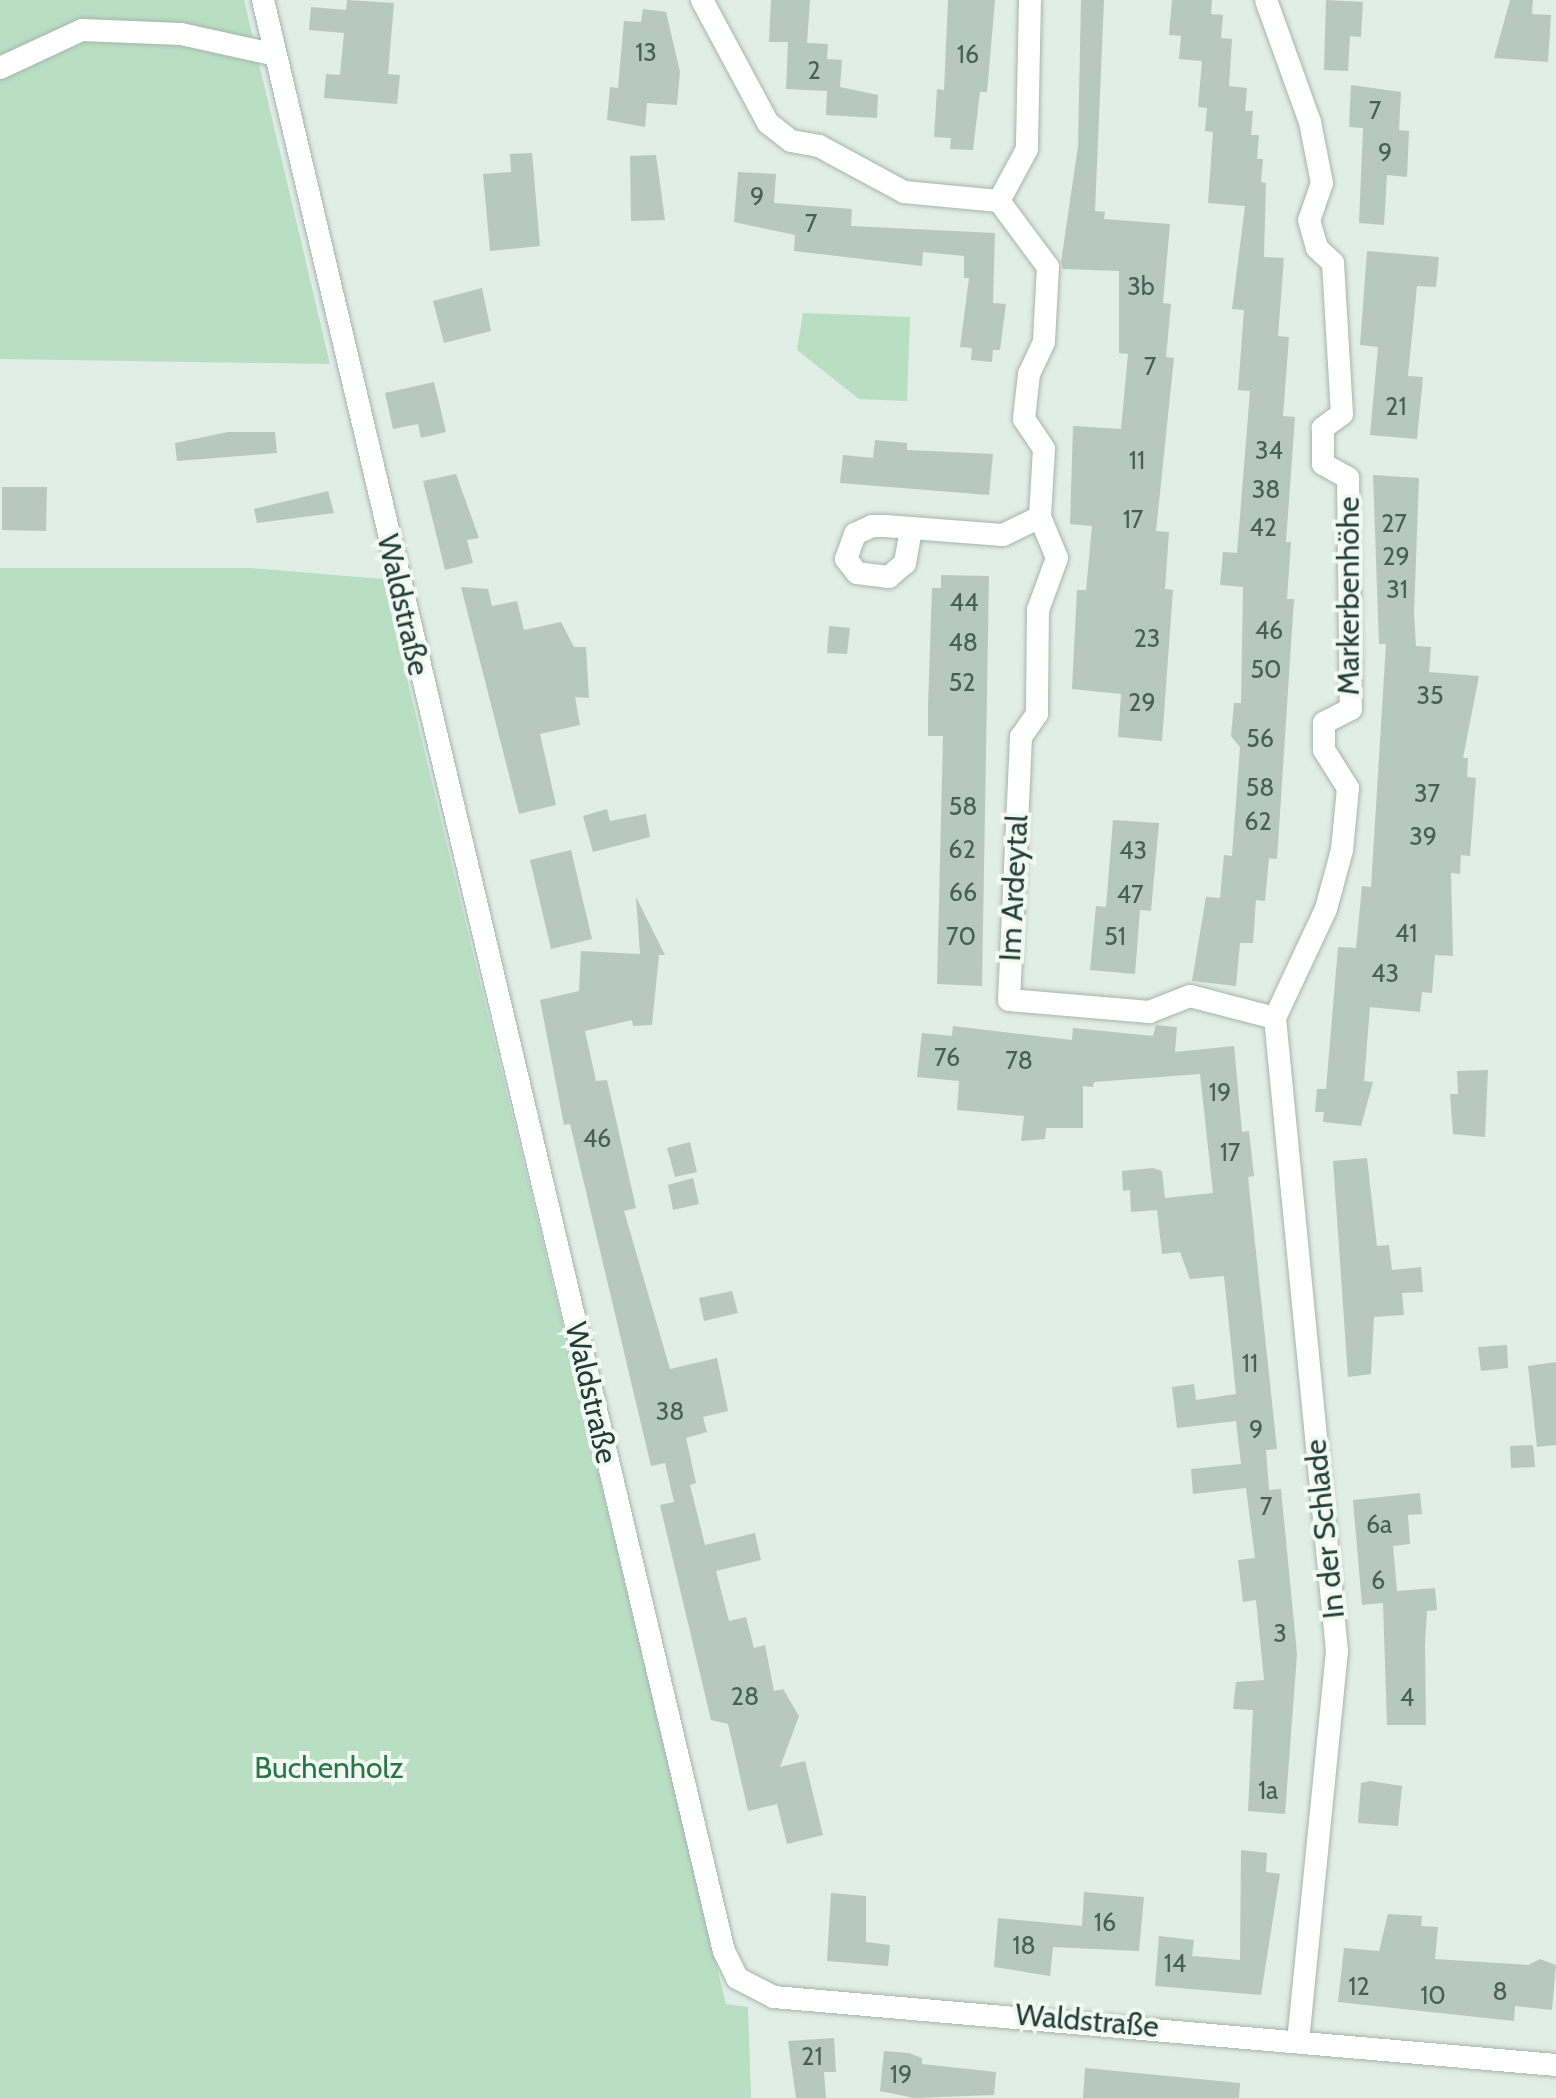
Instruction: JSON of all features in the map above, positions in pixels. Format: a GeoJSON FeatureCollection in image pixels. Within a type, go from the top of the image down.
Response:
{"type":"FeatureCollection","features":[{"type":"Feature","properties":{"kind":"street","name":"Waldstraße"},"geometry":{"type":"LineString","coordinates":[[262,0],[724,1951],[737,1978],[774,1997],[1556,2065]]}},
{"type":"Feature","properties":{"kind":"street"},"geometry":{"type":"LineString","coordinates":[[702,0],[768,123],[790,141],[818,146],[904,192],[999,201],[1027,149],[1030,0]]}},
{"type":"Feature","properties":{"kind":"street","name":"Markerbenhöhe"},"geometry":{"type":"LineString","coordinates":[[1266,0],[1310,122],[1322,183],[1310,220],[1318,248],[1333,263],[1342,414],[1323,428],[1323,464],[1348,478],[1351,708],[1324,723],[1324,750],[1348,788],[1335,882],[1275,1018]]}},
{"type":"Feature","properties":{"kind":"street"},"geometry":{"type":"LineString","coordinates":[[0,68],[82,30],[181,34],[272,54]]}},
{"type":"Feature","properties":{"kind":"street","name":"Im Ardeytal"},"geometry":{"type":"LineString","coordinates":[[999,201],[1048,267],[1044,342],[1029,374],[1024,418],[1044,449],[1040,517],[1057,558],[1038,610],[1037,714],[1021,737],[1009,1000],[1149,1012],[1190,996],[1275,1018]]}},
{"type":"Feature","properties":{"kind":"street"},"geometry":{"type":"LineString","coordinates":[[910,528],[1003,535],[1040,517]]}},
{"type":"Feature","properties":{"kind":"street","name":"In der Schlade"},"geometry":{"type":"LineString","coordinates":[[1275,1018],[1337,1652],[1298,2040]]}},
{"type":"Feature","properties":{"kind":"green space"},"geometry":{"type":"Polygon","coordinates":[[[0,0],[244,0],[330,364],[0,359],[0,0]]]}},
{"type":"Feature","properties":{"kind":"green space"},"geometry":{"type":"Polygon","coordinates":[[[803,313],[910,317],[907,401],[859,399],[797,350],[803,313]]]}},
{"type":"Feature","properties":{"kind":"green space","name":"Buchenholz"},"geometry":{"type":"Polygon","coordinates":[[[0,568],[252,568],[383,579],[726,2004],[748,2007],[751,2098],[0,2098],[0,568]]]}},
{"type":"Feature","properties":{"kind":"building"},"geometry":{"type":"Polygon","coordinates":[[[347,0],[394,3],[388,74],[400,75],[397,104],[324,98],[326,74],[340,75],[344,33],[309,30],[311,7],[346,10],[347,0]]]}},
{"type":"Feature","properties":{"kind":"building"},"geometry":{"type":"Polygon","coordinates":[[[771,0],[810,0],[807,43],[828,44],[827,59],[842,60],[840,87],[878,95],[877,118],[826,115],[827,91],[786,89],[788,42],[769,42],[771,0]]]}},
{"type":"Feature","properties":{"kind":"building"},"geometry":{"type":"Polygon","coordinates":[[[948,0],[995,0],[987,92],[980,92],[973,150],[950,149],[951,138],[934,137],[937,89],[944,90],[948,0]]]}},
{"type":"Feature","properties":{"kind":"building"},"geometry":{"type":"Polygon","coordinates":[[[1081,0],[1104,0],[1095,211],[1105,212],[1104,219],[1170,224],[1163,303],[1171,304],[1166,357],[1174,358],[1156,531],[1169,532],[1165,589],[1173,590],[1162,741],[1118,737],[1121,694],[1072,689],[1077,590],[1086,590],[1092,526],[1070,524],[1073,426],[1121,429],[1128,354],[1119,353],[1119,271],[1063,269],[1061,262],[1078,146],[1081,0]]]}},
{"type":"Feature","properties":{"kind":"building"},"geometry":{"type":"Polygon","coordinates":[[[1172,0],[1212,0],[1211,14],[1223,15],[1221,38],[1232,39],[1229,86],[1247,88],[1245,111],[1253,111],[1251,135],[1259,135],[1257,159],[1263,159],[1261,182],[1266,183],[1264,257],[1284,258],[1278,336],[1289,337],[1283,416],[1295,417],[1286,542],[1291,542],[1287,599],[1294,599],[1277,859],[1269,858],[1265,901],[1256,900],[1253,943],[1240,943],[1236,986],[1192,981],[1206,897],[1220,898],[1224,855],[1232,856],[1240,747],[1231,736],[1234,703],[1241,703],[1243,587],[1220,585],[1223,552],[1237,553],[1250,391],[1238,390],[1244,310],[1232,309],[1245,206],[1208,203],[1213,132],[1205,131],[1207,108],[1198,107],[1202,61],[1179,59],[1181,36],[1169,35],[1172,0]]]}},
{"type":"Feature","properties":{"kind":"building"},"geometry":{"type":"Polygon","coordinates":[[[1326,0],[1363,2],[1361,37],[1350,36],[1348,71],[1324,70],[1326,0]]]}},
{"type":"Feature","properties":{"kind":"building"},"geometry":{"type":"Polygon","coordinates":[[[1510,0],[1533,0],[1532,14],[1551,15],[1548,62],[1494,58],[1510,0]]]}},
{"type":"Feature","properties":{"kind":"building"},"geometry":{"type":"Polygon","coordinates":[[[643,9],[666,12],[680,72],[677,105],[647,103],[645,127],[607,120],[610,87],[618,88],[624,21],[641,22],[643,9]]]}},
{"type":"Feature","properties":{"kind":"building"},"geometry":{"type":"Polygon","coordinates":[[[1351,85],[1401,92],[1399,130],[1409,131],[1407,177],[1387,175],[1384,225],[1359,223],[1363,128],[1349,127],[1351,85]]]}},
{"type":"Feature","properties":{"kind":"building"},"geometry":{"type":"Polygon","coordinates":[[[532,153],[540,246],[490,251],[483,174],[511,172],[510,154],[532,153]]]}},
{"type":"Feature","properties":{"kind":"building"},"geometry":{"type":"Polygon","coordinates":[[[656,155],[665,220],[631,221],[630,156],[656,155]]]}},
{"type":"Feature","properties":{"kind":"building"},"geometry":{"type":"Polygon","coordinates":[[[738,172],[776,174],[774,203],[852,209],[851,226],[995,233],[993,303],[1006,304],[1000,350],[993,350],[992,362],[971,360],[972,348],[960,347],[969,278],[964,278],[964,256],[923,252],[922,266],[794,251],[795,235],[734,222],[738,172]]]}},
{"type":"Feature","properties":{"kind":"building"},"geometry":{"type":"Polygon","coordinates":[[[1367,251],[1439,257],[1436,287],[1417,286],[1408,376],[1423,377],[1417,439],[1370,435],[1378,347],[1360,345],[1367,251]]]}},
{"type":"Feature","properties":{"kind":"building"},"geometry":{"type":"Polygon","coordinates":[[[482,288],[491,331],[444,343],[433,301],[482,288]]]}},
{"type":"Feature","properties":{"kind":"building"},"geometry":{"type":"Polygon","coordinates":[[[434,382],[446,432],[421,438],[418,424],[393,429],[385,393],[434,382]]]}},
{"type":"Feature","properties":{"kind":"building"},"geometry":{"type":"Polygon","coordinates":[[[228,432],[275,432],[277,453],[177,461],[175,443],[228,432]]]}},
{"type":"Feature","properties":{"kind":"building"},"geometry":{"type":"Polygon","coordinates":[[[875,440],[907,443],[907,450],[993,454],[989,495],[840,483],[843,455],[873,458],[875,440]]]}},
{"type":"Feature","properties":{"kind":"building"},"geometry":{"type":"Polygon","coordinates":[[[456,474],[479,538],[467,540],[473,563],[445,570],[423,481],[456,474]]]}},
{"type":"Feature","properties":{"kind":"building"},"geometry":{"type":"Polygon","coordinates":[[[1373,475],[1419,478],[1414,613],[1416,646],[1431,647],[1429,672],[1479,676],[1463,758],[1468,758],[1467,777],[1476,778],[1470,856],[1461,855],[1460,874],[1451,873],[1453,956],[1435,955],[1432,993],[1422,992],[1420,1012],[1370,1007],[1364,1081],[1373,1082],[1361,1126],[1323,1122],[1324,1112],[1315,1112],[1317,1089],[1326,1089],[1338,947],[1356,948],[1362,886],[1371,887],[1386,644],[1379,644],[1373,475]]]}},
{"type":"Feature","properties":{"kind":"building"},"geometry":{"type":"Polygon","coordinates":[[[2,487],[47,487],[46,531],[2,530],[2,487]]]}},
{"type":"Feature","properties":{"kind":"building"},"geometry":{"type":"Polygon","coordinates":[[[328,491],[334,513],[257,523],[254,509],[328,491]]]}},
{"type":"Feature","properties":{"kind":"building"},"geometry":{"type":"Polygon","coordinates":[[[941,575],[989,576],[982,986],[937,984],[943,736],[928,736],[928,706],[932,588],[941,588],[941,575]]]}},
{"type":"Feature","properties":{"kind":"building"},"geometry":{"type":"Polygon","coordinates":[[[461,587],[488,589],[492,606],[517,601],[524,630],[561,622],[574,647],[586,647],[589,698],[575,697],[580,725],[540,734],[556,805],[519,814],[461,587]]]}},
{"type":"Feature","properties":{"kind":"building"},"geometry":{"type":"Polygon","coordinates":[[[829,626],[850,628],[847,654],[827,653],[829,626]]]}},
{"type":"Feature","properties":{"kind":"building"},"geometry":{"type":"Polygon","coordinates":[[[607,809],[610,821],[646,814],[650,837],[593,852],[583,816],[607,809]]]}},
{"type":"Feature","properties":{"kind":"building"},"geometry":{"type":"Polygon","coordinates":[[[1113,820],[1159,823],[1151,911],[1140,910],[1135,974],[1090,970],[1096,906],[1106,907],[1113,820]]]}},
{"type":"Feature","properties":{"kind":"building"},"geometry":{"type":"Polygon","coordinates":[[[571,850],[592,939],[551,949],[530,860],[571,850]]]}},
{"type":"Feature","properties":{"kind":"building"},"geometry":{"type":"Polygon","coordinates":[[[636,897],[665,955],[659,955],[652,1025],[633,1026],[632,1020],[585,1031],[596,1081],[607,1080],[636,1208],[624,1211],[670,1369],[717,1358],[728,1411],[703,1417],[707,1432],[686,1438],[696,1483],[690,1485],[705,1545],[755,1533],[761,1560],[716,1571],[729,1621],[746,1617],[754,1648],[765,1645],[774,1691],[783,1689],[799,1716],[780,1767],[805,1761],[823,1835],[787,1844],[777,1804],[748,1811],[728,1724],[711,1720],[660,1505],[674,1502],[665,1463],[651,1466],[570,1124],[564,1125],[540,1000],[579,991],[581,951],[640,954],[636,897]]]}},
{"type":"Feature","properties":{"kind":"building"},"geometry":{"type":"Polygon","coordinates":[[[1156,1025],[1177,1027],[1175,1052],[1234,1046],[1242,1132],[1249,1131],[1254,1176],[1248,1177],[1277,1449],[1266,1450],[1269,1490],[1281,1489],[1297,1654],[1285,1814],[1248,1811],[1253,1710],[1233,1709],[1236,1682],[1264,1680],[1256,1600],[1243,1602],[1238,1560],[1255,1558],[1246,1488],[1193,1494],[1191,1469],[1241,1464],[1236,1421],[1177,1428],[1172,1387],[1194,1384],[1196,1400],[1236,1394],[1224,1276],[1190,1279],[1180,1252],[1162,1254],[1157,1210],[1131,1212],[1130,1190],[1123,1191],[1122,1171],[1153,1168],[1162,1171],[1165,1198],[1213,1193],[1200,1074],[1083,1086],[1083,1128],[1046,1128],[1045,1139],[1021,1141],[1024,1116],[957,1110],[959,1081],[917,1077],[922,1033],[952,1036],[953,1026],[1072,1040],[1073,1028],[1153,1036],[1156,1025]]]}},
{"type":"Feature","properties":{"kind":"building"},"geometry":{"type":"Polygon","coordinates":[[[1488,1070],[1485,1137],[1453,1134],[1450,1094],[1458,1094],[1457,1071],[1488,1070]]]}},
{"type":"Feature","properties":{"kind":"building"},"geometry":{"type":"Polygon","coordinates":[[[690,1142],[697,1172],[675,1177],[667,1148],[690,1142]]]}},
{"type":"Feature","properties":{"kind":"building"},"geometry":{"type":"Polygon","coordinates":[[[1367,1158],[1377,1246],[1389,1245],[1392,1270],[1421,1267],[1423,1292],[1402,1293],[1404,1315],[1374,1317],[1371,1374],[1348,1377],[1333,1161],[1367,1158]]]}},
{"type":"Feature","properties":{"kind":"building"},"geometry":{"type":"Polygon","coordinates":[[[693,1178],[699,1204],[673,1210],[668,1185],[693,1178]]]}},
{"type":"Feature","properties":{"kind":"building"},"geometry":{"type":"Polygon","coordinates":[[[732,1291],[738,1313],[704,1321],[699,1298],[732,1291]]]}},
{"type":"Feature","properties":{"kind":"building"},"geometry":{"type":"Polygon","coordinates":[[[1507,1345],[1508,1368],[1481,1371],[1478,1347],[1507,1345]]]}},
{"type":"Feature","properties":{"kind":"building"},"geometry":{"type":"Polygon","coordinates":[[[1556,1362],[1556,1445],[1537,1447],[1528,1366],[1556,1362]]]}},
{"type":"Feature","properties":{"kind":"building"},"geometry":{"type":"Polygon","coordinates":[[[1533,1445],[1535,1467],[1511,1468],[1510,1446],[1533,1445]]]}},
{"type":"Feature","properties":{"kind":"building"},"geometry":{"type":"Polygon","coordinates":[[[1420,1493],[1422,1514],[1408,1515],[1410,1544],[1393,1546],[1397,1591],[1435,1588],[1437,1610],[1427,1611],[1426,1725],[1387,1725],[1383,1603],[1362,1605],[1353,1500],[1420,1493]]]}},
{"type":"Feature","properties":{"kind":"building"},"geometry":{"type":"Polygon","coordinates":[[[1361,1783],[1402,1786],[1398,1826],[1358,1823],[1361,1783]]]}},
{"type":"Feature","properties":{"kind":"building"},"geometry":{"type":"Polygon","coordinates":[[[1241,1850],[1267,1853],[1266,1872],[1280,1874],[1261,1995],[1155,1986],[1159,1936],[1194,1940],[1192,1956],[1240,1960],[1241,1850]]]}},
{"type":"Feature","properties":{"kind":"building"},"geometry":{"type":"Polygon","coordinates":[[[1084,1892],[1144,1897],[1139,1951],[1053,1947],[1050,1976],[994,1967],[998,1918],[1082,1926],[1084,1892]]]}},
{"type":"Feature","properties":{"kind":"building"},"geometry":{"type":"Polygon","coordinates":[[[831,1893],[866,1896],[866,1942],[890,1945],[888,1966],[827,1961],[831,1893]]]}},
{"type":"Feature","properties":{"kind":"building"},"geometry":{"type":"Polygon","coordinates":[[[1388,1914],[1422,1916],[1421,1926],[1438,1927],[1435,1959],[1528,1965],[1540,1959],[1556,1965],[1552,2010],[1515,2006],[1514,2021],[1338,2002],[1344,1948],[1379,1951],[1388,1914]]]}},
{"type":"Feature","properties":{"kind":"building"},"geometry":{"type":"Polygon","coordinates":[[[834,2038],[836,2072],[824,2072],[826,2098],[796,2098],[788,2041],[834,2038]]]}},
{"type":"Feature","properties":{"kind":"building"},"geometry":{"type":"Polygon","coordinates":[[[884,2051],[909,2053],[922,2058],[922,2064],[996,2072],[994,2095],[914,2098],[880,2091],[884,2051]]]}},
{"type":"Feature","properties":{"kind":"building"},"geometry":{"type":"Polygon","coordinates":[[[1085,2068],[1240,2083],[1239,2098],[1083,2098],[1085,2068]]]}}]}
